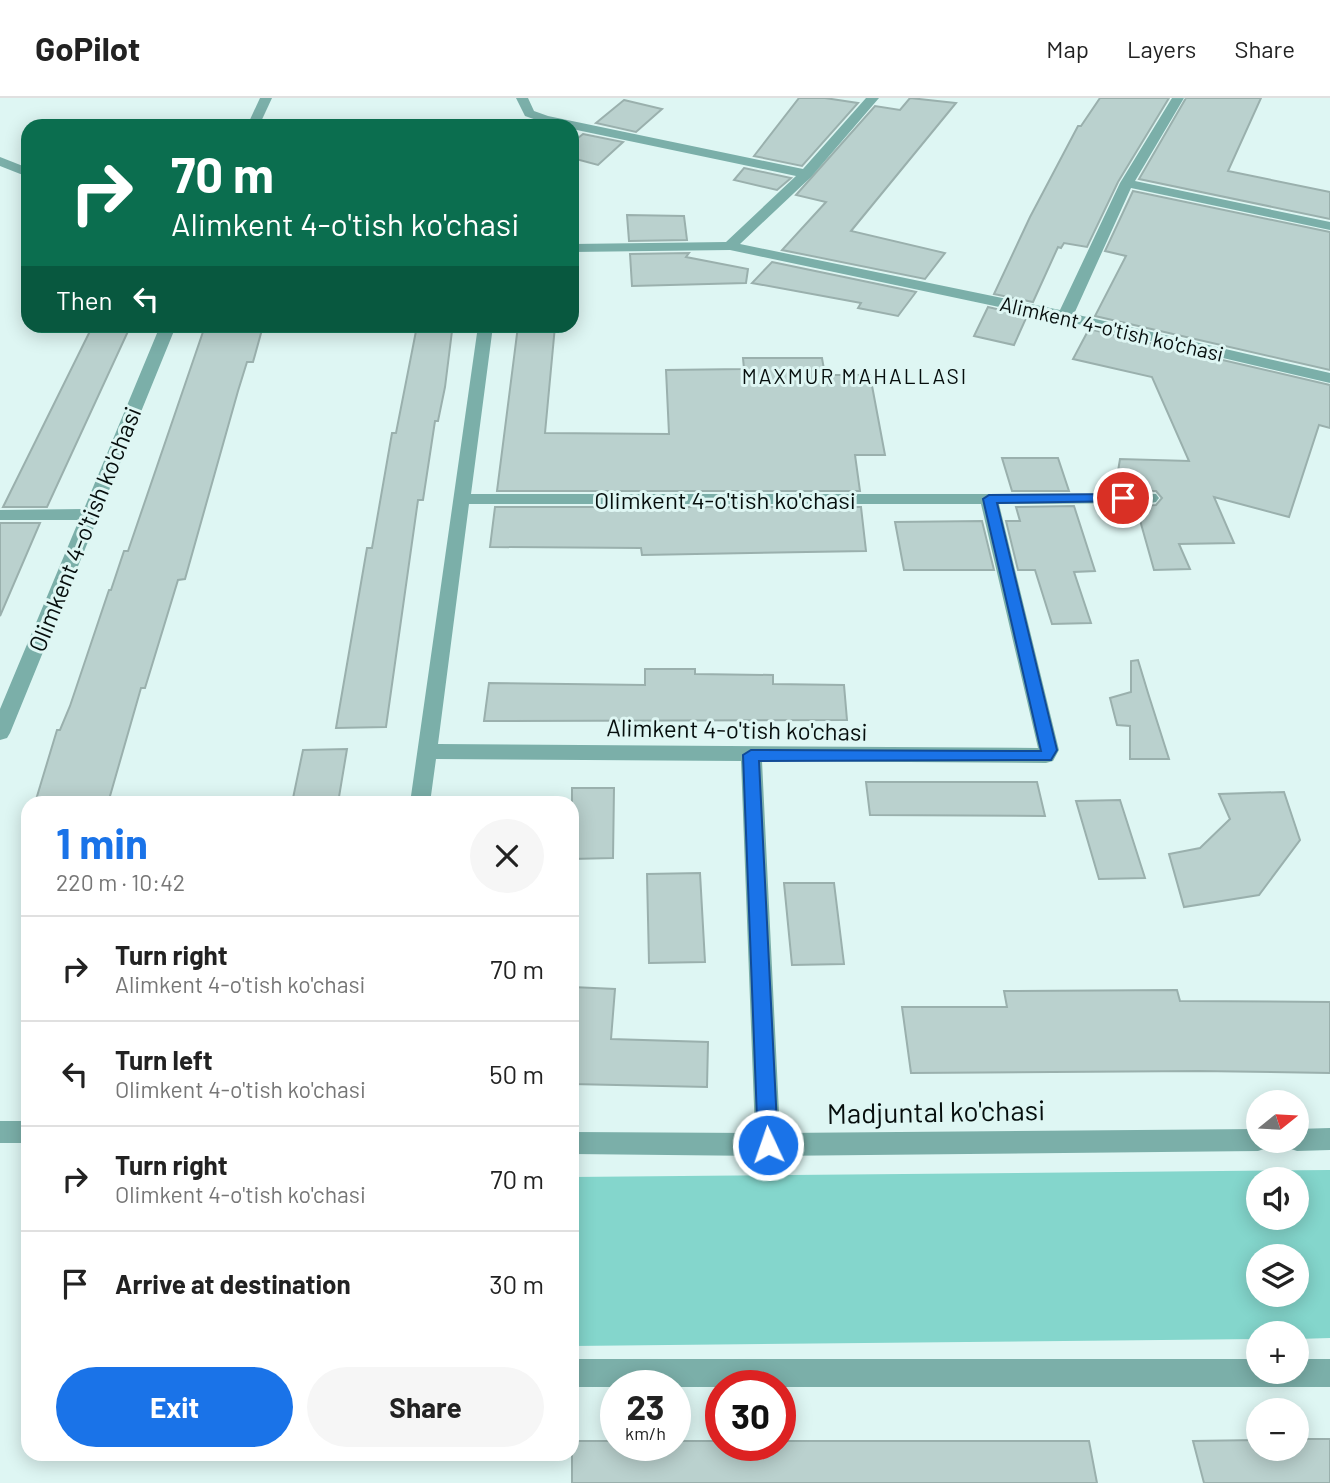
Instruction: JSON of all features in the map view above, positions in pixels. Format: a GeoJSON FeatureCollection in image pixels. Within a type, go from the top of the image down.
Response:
{"type":"FeatureCollection","features":[{"type":"Feature","properties":{"kind":"street"},"geometry":{"type":"LineString","coordinates":[[256,119],[266,98]]}},
{"type":"Feature","properties":{"kind":"street"},"geometry":{"type":"LineString","coordinates":[[522,98],[529,113],[545,119]]}},
{"type":"Feature","properties":{"kind":"street"},"geometry":{"type":"LineString","coordinates":[[730,246],[806,174],[873,98]]}},
{"type":"Feature","properties":{"kind":"street"},"geometry":{"type":"LineString","coordinates":[[1065,316],[1127,183],[1178,98]]}},
{"type":"Feature","properties":{"kind":"street"},"geometry":{"type":"LineString","coordinates":[[579,126],[806,174]]}},
{"type":"Feature","properties":{"kind":"street"},"geometry":{"type":"LineString","coordinates":[[0,161],[21,170]]}},
{"type":"Feature","properties":{"kind":"street"},"geometry":{"type":"LineString","coordinates":[[1127,183],[1330,226]]}},
{"type":"Feature","properties":{"kind":"street","name":"Alimkent 4-o'tish ko'chasi"},"geometry":{"type":"LineString","coordinates":[[579,247],[730,246],[1065,316],[1330,378]]}},
{"type":"Feature","properties":{"kind":"street","name":"Olimkent 4-o'tish ko'chasi"},"geometry":{"type":"LineString","coordinates":[[0,733],[164,333]]}},
{"type":"Feature","properties":{"kind":"street"},"geometry":{"type":"LineString","coordinates":[[421,796],[484,333]]}},
{"type":"Feature","properties":{"kind":"street","name":"Olimkent 4-o'tish ko'chasi"},"geometry":{"type":"LineString","coordinates":[[462,499],[1150,498]]}},
{"type":"Feature","properties":{"kind":"street","name":"Alimkent 4-o'tish ko'chasi"},"geometry":{"type":"LineString","coordinates":[[428,751],[1046,756],[1049,750],[989,499]]}},
{"type":"Feature","properties":{"kind":"street"},"geometry":{"type":"LineString","coordinates":[[0,515],[89,514]]}},
{"type":"Feature","properties":{"kind":"street"},"geometry":{"type":"LineString","coordinates":[[751,755],[768,1145]]}},
{"type":"Feature","properties":{"kind":"street"},"geometry":{"type":"LineString","coordinates":[[0,1132],[21,1132]]}},
{"type":"Feature","properties":{"kind":"street"},"geometry":{"type":"LineString","coordinates":[[1309,1140],[1330,1139]]}},
{"type":"Feature","properties":{"kind":"street","name":"Madjuntal ko'chasi"},"geometry":{"type":"LineString","coordinates":[[579,1143],[768,1145],[1246,1140]]}},
{"type":"Feature","properties":{"kind":"street"},"geometry":{"type":"LineString","coordinates":[[579,1373],[1330,1373]]}},
{"type":"Feature","properties":{"kind":"shaded area"},"geometry":{"type":"Polygon","coordinates":[[[1309,1170],[1330,1170],[1330,1338],[1309,1339],[1309,1321],[1246,1321],[1246,1339],[579,1346],[579,1177],[1246,1171],[1246,1230],[1309,1230],[1309,1170]]]}},
{"type":"Feature","properties":{"kind":"building"},"geometry":{"type":"Polygon","coordinates":[[[799,98],[825,98],[858,103],[802,166],[754,156],[799,98]]]}},
{"type":"Feature","properties":{"kind":"building"},"geometry":{"type":"Polygon","coordinates":[[[910,98],[956,103],[851,231],[945,253],[925,279],[782,250],[826,202],[796,195],[875,106],[900,110],[910,98]]]}},
{"type":"Feature","properties":{"kind":"building"},"geometry":{"type":"Polygon","coordinates":[[[1100,98],[1169,98],[1118,182],[1087,247],[1064,243],[1061,248],[1058,247],[1033,302],[994,294],[1030,217],[1078,126],[1081,126],[1100,98]]]}},
{"type":"Feature","properties":{"kind":"building"},"geometry":{"type":"Polygon","coordinates":[[[1186,98],[1261,98],[1228,171],[1330,192],[1330,219],[1139,179],[1186,98]]]}},
{"type":"Feature","properties":{"kind":"building"},"geometry":{"type":"Polygon","coordinates":[[[624,100],[662,109],[636,132],[596,123],[624,100]]]}},
{"type":"Feature","properties":{"kind":"building"},"geometry":{"type":"Polygon","coordinates":[[[583,134],[623,142],[598,165],[579,160],[579,137],[583,134]]]}},
{"type":"Feature","properties":{"kind":"building"},"geometry":{"type":"Polygon","coordinates":[[[744,168],[791,178],[777,190],[734,180],[744,168]]]}},
{"type":"Feature","properties":{"kind":"building"},"geometry":{"type":"Polygon","coordinates":[[[1133,191],[1330,232],[1330,370],[1095,316],[1126,256],[1105,251],[1133,191]]]}},
{"type":"Feature","properties":{"kind":"building"},"geometry":{"type":"Polygon","coordinates":[[[627,215],[684,216],[687,240],[629,241],[627,215]]]}},
{"type":"Feature","properties":{"kind":"building"},"geometry":{"type":"Polygon","coordinates":[[[689,253],[686,257],[748,269],[746,283],[632,286],[630,254],[689,253]]]}},
{"type":"Feature","properties":{"kind":"building"},"geometry":{"type":"Polygon","coordinates":[[[772,262],[916,292],[898,316],[858,308],[861,303],[752,283],[772,262]]]}},
{"type":"Feature","properties":{"kind":"building"},"geometry":{"type":"Polygon","coordinates":[[[988,307],[1027,316],[1014,345],[974,336],[988,307]]]}},
{"type":"Feature","properties":{"kind":"building"},"geometry":{"type":"Polygon","coordinates":[[[1089,329],[1330,385],[1330,428],[1319,425],[1289,517],[1214,497],[1234,543],[1179,544],[1190,569],[1154,570],[1136,506],[1156,505],[1162,498],[1156,491],[1132,491],[1127,474],[1118,471],[1120,459],[1189,461],[1152,377],[1073,359],[1089,329]]]}},
{"type":"Feature","properties":{"kind":"building"},"geometry":{"type":"Polygon","coordinates":[[[89,333],[127,333],[47,507],[3,507],[89,333]]]}},
{"type":"Feature","properties":{"kind":"building"},"geometry":{"type":"Polygon","coordinates":[[[203,333],[261,333],[253,362],[247,362],[185,579],[178,580],[145,688],[141,688],[110,796],[37,796],[57,730],[60,730],[70,706],[124,551],[128,551],[203,333]]]}},
{"type":"Feature","properties":{"kind":"building"},"geometry":{"type":"Polygon","coordinates":[[[416,333],[452,333],[445,387],[438,421],[435,421],[423,500],[418,500],[386,727],[336,728],[367,548],[372,548],[392,433],[396,433],[416,333]]]}},
{"type":"Feature","properties":{"kind":"building"},"geometry":{"type":"Polygon","coordinates":[[[517,333],[554,333],[545,433],[669,434],[666,370],[744,369],[743,358],[822,358],[825,375],[870,375],[885,455],[855,455],[860,491],[497,491],[517,333]]]}},
{"type":"Feature","properties":{"kind":"building"},"geometry":{"type":"Polygon","coordinates":[[[1002,458],[1058,458],[1069,491],[1012,491],[1002,458]]]}},
{"type":"Feature","properties":{"kind":"building"},"geometry":{"type":"Polygon","coordinates":[[[1074,506],[1095,571],[1074,572],[1091,623],[1052,624],[1035,570],[1018,570],[1006,521],[1020,521],[1016,507],[1074,506]]]}},
{"type":"Feature","properties":{"kind":"building"},"geometry":{"type":"Polygon","coordinates":[[[495,507],[861,507],[866,551],[642,555],[641,548],[490,547],[495,507]]]}},
{"type":"Feature","properties":{"kind":"building"},"geometry":{"type":"Polygon","coordinates":[[[982,521],[994,570],[904,570],[895,522],[982,521]]]}},
{"type":"Feature","properties":{"kind":"building"},"geometry":{"type":"Polygon","coordinates":[[[0,523],[40,523],[0,616],[0,523]]]}},
{"type":"Feature","properties":{"kind":"building"},"geometry":{"type":"Polygon","coordinates":[[[1138,660],[1169,759],[1130,759],[1130,726],[1117,725],[1110,698],[1131,692],[1131,661],[1138,660]]]}},
{"type":"Feature","properties":{"kind":"building"},"geometry":{"type":"Polygon","coordinates":[[[645,669],[695,669],[695,674],[773,675],[773,684],[844,685],[847,720],[484,721],[489,683],[645,685],[645,669]]]}},
{"type":"Feature","properties":{"kind":"building"},"geometry":{"type":"Polygon","coordinates":[[[347,749],[339,796],[293,796],[303,750],[347,749]]]}},
{"type":"Feature","properties":{"kind":"building"},"geometry":{"type":"Polygon","coordinates":[[[866,782],[1037,782],[1045,816],[870,815],[866,782]]]}},
{"type":"Feature","properties":{"kind":"building"},"geometry":{"type":"Polygon","coordinates":[[[572,788],[614,788],[613,858],[579,859],[579,796],[572,796],[572,788]]]}},
{"type":"Feature","properties":{"kind":"building"},"geometry":{"type":"Polygon","coordinates":[[[1284,792],[1300,840],[1259,895],[1184,907],[1169,854],[1200,848],[1230,819],[1219,794],[1284,792]]]}},
{"type":"Feature","properties":{"kind":"building"},"geometry":{"type":"Polygon","coordinates":[[[1120,800],[1145,878],[1099,879],[1076,801],[1120,800]]]}},
{"type":"Feature","properties":{"kind":"building"},"geometry":{"type":"Polygon","coordinates":[[[700,873],[705,962],[649,963],[647,874],[700,873]]]}},
{"type":"Feature","properties":{"kind":"building"},"geometry":{"type":"Polygon","coordinates":[[[784,883],[834,883],[844,964],[792,965],[784,883]]]}},
{"type":"Feature","properties":{"kind":"building"},"geometry":{"type":"Polygon","coordinates":[[[579,987],[615,989],[611,1039],[708,1042],[707,1087],[579,1084],[579,987]]]}},
{"type":"Feature","properties":{"kind":"building"},"geometry":{"type":"Polygon","coordinates":[[[1177,990],[1180,1001],[1330,1002],[1330,1073],[911,1073],[902,1007],[1007,1007],[1004,991],[1177,990]]]}},
{"type":"Feature","properties":{"kind":"building"},"geometry":{"type":"Polygon","coordinates":[[[1309,1439],[1330,1439],[1330,1483],[1204,1483],[1193,1441],[1246,1440],[1246,1461],[1309,1461],[1309,1439]]]}},
{"type":"Feature","properties":{"kind":"building"},"geometry":{"type":"Polygon","coordinates":[[[579,1441],[600,1441],[600,1461],[691,1461],[691,1441],[705,1441],[705,1461],[796,1461],[796,1441],[1089,1441],[1097,1483],[572,1483],[572,1461],[579,1461],[579,1441]]]}},
{"type":"Feature","properties":{"kind":"district","name":"MAXMUR MAHALLASI"},"geometry":{"type":"Point","coordinates":[855,375]}},
{"type":"Feature","properties":{"kind":"route"},"geometry":{"type":"LineString","coordinates":[[768,1145],[751,755],[1046,756],[1049,750],[989,499],[1123,498]]}}]}
